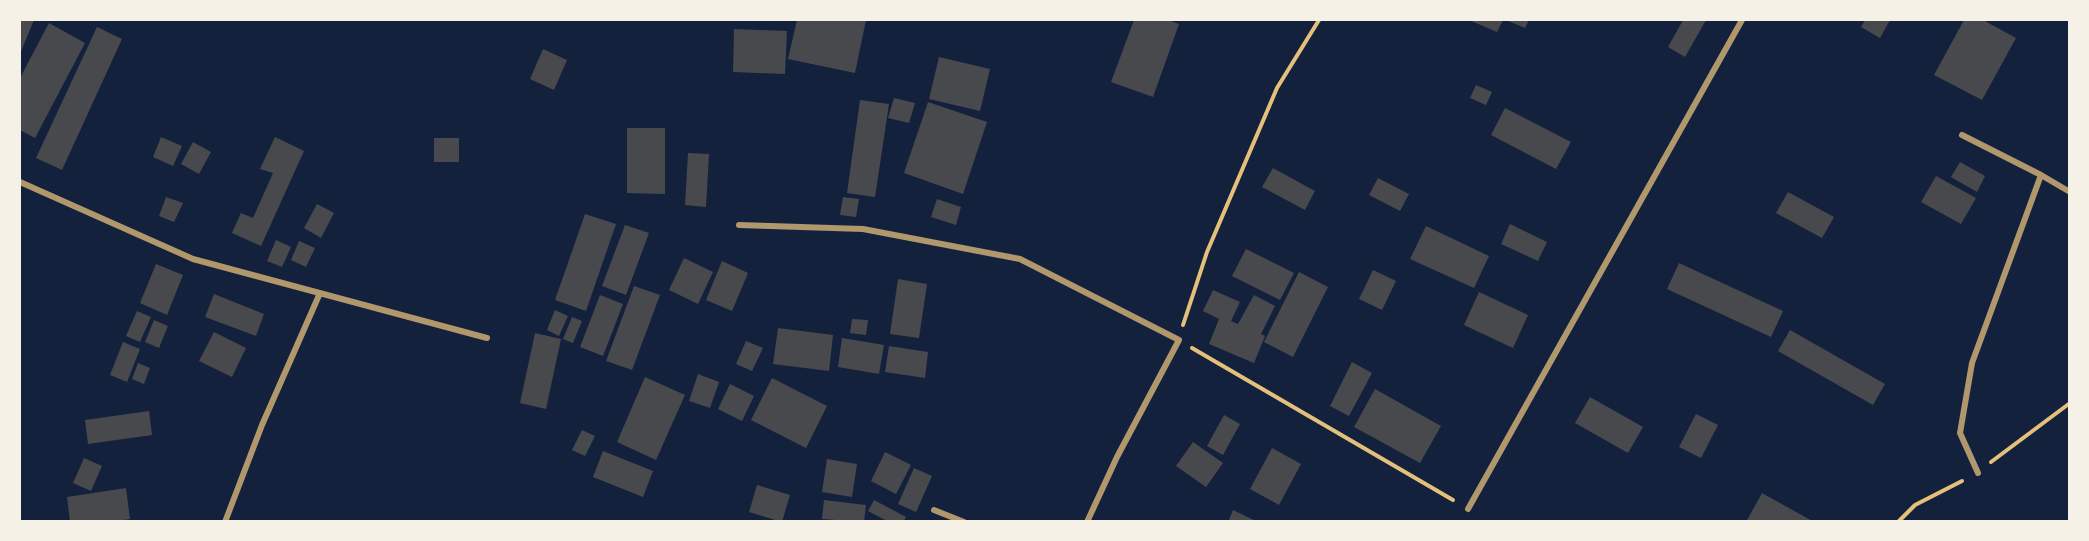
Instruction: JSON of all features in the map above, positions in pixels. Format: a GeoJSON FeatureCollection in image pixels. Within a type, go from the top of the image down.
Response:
{"type":"FeatureCollection","features":[{"type":"Feature","properties":{"kind":"street"},"geometry":{"type":"LineString","coordinates":[[1468,509],[1742,20]]}},
{"type":"Feature","properties":{"kind":"street"},"geometry":{"type":"LineString","coordinates":[[1962,135],[2042,175],[2070,192]]}},
{"type":"Feature","properties":{"kind":"street"},"geometry":{"type":"LineString","coordinates":[[1978,473],[1960,433],[1972,363],[2042,175]]}},
{"type":"Feature","properties":{"kind":"street"},"geometry":{"type":"LineString","coordinates":[[20,182],[193,259],[487,338]]}},
{"type":"Feature","properties":{"kind":"street"},"geometry":{"type":"LineString","coordinates":[[739,225],[863,229],[1020,259],[1179,340],[1117,457],[1087,522]]}},
{"type":"Feature","properties":{"kind":"street"},"geometry":{"type":"LineString","coordinates":[[225,522],[262,425],[320,293]]}},
{"type":"Feature","properties":{"kind":"street"},"geometry":{"type":"LineString","coordinates":[[934,510],[964,522]]}},
{"type":"Feature","properties":{"kind":"path"},"geometry":{"type":"LineString","coordinates":[[1319,20],[1277,88],[1207,252],[1179,340],[1468,509]]}},
{"type":"Feature","properties":{"kind":"building"},"geometry":{"type":"Polygon","coordinates":[[[20,20],[34,20],[20,54],[20,20]]]}},
{"type":"Feature","properties":{"kind":"building"},"geometry":{"type":"Polygon","coordinates":[[[797,20],[866,20],[855,73],[788,59],[797,20]]]}},
{"type":"Feature","properties":{"kind":"building"},"geometry":{"type":"Polygon","coordinates":[[[1134,20],[1168,20],[1179,24],[1153,97],[1111,82],[1134,20]]]}},
{"type":"Feature","properties":{"kind":"building"},"geometry":{"type":"Polygon","coordinates":[[[1469,20],[1503,20],[1497,32],[1469,20]]]}},
{"type":"Feature","properties":{"kind":"building"},"geometry":{"type":"Polygon","coordinates":[[[1506,20],[1529,20],[1525,28],[1506,20]]]}},
{"type":"Feature","properties":{"kind":"building"},"geometry":{"type":"Polygon","coordinates":[[[1683,20],[1706,20],[1685,57],[1668,47],[1683,20]]]}},
{"type":"Feature","properties":{"kind":"building"},"geometry":{"type":"Polygon","coordinates":[[[1865,20],[1890,20],[1880,38],[1861,27],[1865,20]]]}},
{"type":"Feature","properties":{"kind":"building"},"geometry":{"type":"Polygon","coordinates":[[[1964,20],[1983,20],[2016,38],[1982,100],[1934,75],[1964,20]]]}},
{"type":"Feature","properties":{"kind":"building"},"geometry":{"type":"Polygon","coordinates":[[[49,23],[85,43],[35,138],[20,130],[20,78],[49,23]]]}},
{"type":"Feature","properties":{"kind":"building"},"geometry":{"type":"Polygon","coordinates":[[[97,27],[122,39],[62,170],[36,158],[97,27]]]}},
{"type":"Feature","properties":{"kind":"building"},"geometry":{"type":"Polygon","coordinates":[[[734,29],[787,31],[785,74],[733,72],[734,29]]]}},
{"type":"Feature","properties":{"kind":"building"},"geometry":{"type":"Polygon","coordinates":[[[543,49],[567,60],[554,90],[530,79],[543,49]]]}},
{"type":"Feature","properties":{"kind":"building"},"geometry":{"type":"Polygon","coordinates":[[[939,57],[990,69],[980,111],[929,99],[939,57]]]}},
{"type":"Feature","properties":{"kind":"building"},"geometry":{"type":"Polygon","coordinates":[[[1476,85],[1492,92],[1486,105],[1470,98],[1476,85]]]}},
{"type":"Feature","properties":{"kind":"building"},"geometry":{"type":"Polygon","coordinates":[[[894,98],[915,103],[909,123],[888,118],[894,98]]]}},
{"type":"Feature","properties":{"kind":"building"},"geometry":{"type":"Polygon","coordinates":[[[860,100],[889,104],[875,197],[847,193],[860,100]]]}},
{"type":"Feature","properties":{"kind":"building"},"geometry":{"type":"Polygon","coordinates":[[[928,102],[987,122],[963,194],[904,173],[928,102]]]}},
{"type":"Feature","properties":{"kind":"building"},"geometry":{"type":"Polygon","coordinates":[[[1505,108],[1571,142],[1556,169],[1491,135],[1505,108]]]}},
{"type":"Feature","properties":{"kind":"building"},"geometry":{"type":"Polygon","coordinates":[[[627,128],[665,128],[665,194],[627,193],[627,128]]]}},
{"type":"Feature","properties":{"kind":"building"},"geometry":{"type":"Polygon","coordinates":[[[161,137],[182,146],[173,166],[153,157],[161,137]]]}},
{"type":"Feature","properties":{"kind":"building"},"geometry":{"type":"Polygon","coordinates":[[[275,137],[304,151],[261,246],[232,233],[241,213],[253,218],[273,173],[260,169],[275,137]]]}},
{"type":"Feature","properties":{"kind":"building"},"geometry":{"type":"Polygon","coordinates":[[[434,138],[459,138],[459,162],[434,162],[434,138]]]}},
{"type":"Feature","properties":{"kind":"building"},"geometry":{"type":"Polygon","coordinates":[[[193,142],[211,152],[199,174],[181,164],[193,142]]]}},
{"type":"Feature","properties":{"kind":"building"},"geometry":{"type":"Polygon","coordinates":[[[688,153],[709,154],[706,207],[685,205],[688,153]]]}},
{"type":"Feature","properties":{"kind":"building"},"geometry":{"type":"Polygon","coordinates":[[[1960,162],[1985,176],[1977,192],[1951,177],[1960,162]]]}},
{"type":"Feature","properties":{"kind":"building"},"geometry":{"type":"Polygon","coordinates":[[[1273,168],[1315,191],[1305,210],[1262,187],[1273,168]]]}},
{"type":"Feature","properties":{"kind":"building"},"geometry":{"type":"Polygon","coordinates":[[[1936,176],[1976,198],[1961,224],[1921,202],[1936,176]]]}},
{"type":"Feature","properties":{"kind":"building"},"geometry":{"type":"Polygon","coordinates":[[[1378,178],[1409,194],[1400,211],[1369,195],[1378,178]]]}},
{"type":"Feature","properties":{"kind":"building"},"geometry":{"type":"Polygon","coordinates":[[[1788,192],[1834,217],[1822,238],[1776,213],[1788,192]]]}},
{"type":"Feature","properties":{"kind":"building"},"geometry":{"type":"Polygon","coordinates":[[[166,197],[183,203],[174,222],[159,216],[166,197]]]}},
{"type":"Feature","properties":{"kind":"building"},"geometry":{"type":"Polygon","coordinates":[[[843,197],[859,199],[856,217],[840,215],[843,197]]]}},
{"type":"Feature","properties":{"kind":"building"},"geometry":{"type":"Polygon","coordinates":[[[937,199],[961,207],[956,225],[931,217],[937,199]]]}},
{"type":"Feature","properties":{"kind":"building"},"geometry":{"type":"Polygon","coordinates":[[[317,204],[334,213],[321,238],[304,228],[317,204]]]}},
{"type":"Feature","properties":{"kind":"building"},"geometry":{"type":"Polygon","coordinates":[[[585,214],[616,224],[586,311],[555,300],[585,214]]]}},
{"type":"Feature","properties":{"kind":"building"},"geometry":{"type":"Polygon","coordinates":[[[1510,224],[1547,242],[1538,261],[1501,244],[1510,224]]]}},
{"type":"Feature","properties":{"kind":"building"},"geometry":{"type":"Polygon","coordinates":[[[625,225],[649,233],[626,295],[602,286],[625,225]]]}},
{"type":"Feature","properties":{"kind":"building"},"geometry":{"type":"Polygon","coordinates":[[[1426,226],[1489,256],[1474,288],[1410,259],[1426,226]]]}},
{"type":"Feature","properties":{"kind":"building"},"geometry":{"type":"Polygon","coordinates":[[[276,240],[291,247],[282,267],[267,261],[276,240]]]}},
{"type":"Feature","properties":{"kind":"building"},"geometry":{"type":"Polygon","coordinates":[[[299,241],[315,248],[306,267],[291,260],[299,241]]]}},
{"type":"Feature","properties":{"kind":"building"},"geometry":{"type":"Polygon","coordinates":[[[1246,249],[1294,273],[1280,300],[1232,276],[1246,249]]]}},
{"type":"Feature","properties":{"kind":"building"},"geometry":{"type":"Polygon","coordinates":[[[684,258],[713,272],[698,304],[669,290],[684,258]]]}},
{"type":"Feature","properties":{"kind":"building"},"geometry":{"type":"Polygon","coordinates":[[[722,261],[748,273],[732,311],[706,300],[722,261]]]}},
{"type":"Feature","properties":{"kind":"building"},"geometry":{"type":"Polygon","coordinates":[[[1679,263],[1783,311],[1771,337],[1667,289],[1679,263]]]}},
{"type":"Feature","properties":{"kind":"building"},"geometry":{"type":"Polygon","coordinates":[[[156,264],[183,275],[167,315],[140,303],[156,264]]]}},
{"type":"Feature","properties":{"kind":"building"},"geometry":{"type":"Polygon","coordinates":[[[1373,270],[1396,281],[1382,310],[1359,299],[1373,270]]]}},
{"type":"Feature","properties":{"kind":"building"},"geometry":{"type":"Polygon","coordinates":[[[1299,272],[1328,287],[1293,357],[1264,342],[1299,272]]]}},
{"type":"Feature","properties":{"kind":"building"},"geometry":{"type":"Polygon","coordinates":[[[898,279],[927,284],[919,338],[890,334],[898,279]]]}},
{"type":"Feature","properties":{"kind":"building"},"geometry":{"type":"Polygon","coordinates":[[[634,286],[660,295],[632,370],[606,361],[634,286]]]}},
{"type":"Feature","properties":{"kind":"building"},"geometry":{"type":"Polygon","coordinates":[[[1213,290],[1240,302],[1231,321],[1238,324],[1254,295],[1275,306],[1261,334],[1265,336],[1254,363],[1209,344],[1219,319],[1203,311],[1213,290]]]}},
{"type":"Feature","properties":{"kind":"building"},"geometry":{"type":"Polygon","coordinates":[[[1479,292],[1528,315],[1513,348],[1464,325],[1479,292]]]}},
{"type":"Feature","properties":{"kind":"building"},"geometry":{"type":"Polygon","coordinates":[[[214,294],[264,314],[256,336],[205,317],[214,294]]]}},
{"type":"Feature","properties":{"kind":"building"},"geometry":{"type":"Polygon","coordinates":[[[600,295],[623,304],[603,356],[580,347],[600,295]]]}},
{"type":"Feature","properties":{"kind":"building"},"geometry":{"type":"Polygon","coordinates":[[[555,310],[568,316],[559,336],[547,330],[555,310]]]}},
{"type":"Feature","properties":{"kind":"building"},"geometry":{"type":"Polygon","coordinates":[[[137,311],[151,317],[140,342],[126,336],[137,311]]]}},
{"type":"Feature","properties":{"kind":"building"},"geometry":{"type":"Polygon","coordinates":[[[572,317],[582,321],[573,343],[563,339],[572,317]]]}},
{"type":"Feature","properties":{"kind":"building"},"geometry":{"type":"Polygon","coordinates":[[[852,319],[868,320],[866,335],[850,333],[852,319]]]}},
{"type":"Feature","properties":{"kind":"building"},"geometry":{"type":"Polygon","coordinates":[[[154,320],[168,326],[159,348],[145,342],[154,320]]]}},
{"type":"Feature","properties":{"kind":"building"},"geometry":{"type":"Polygon","coordinates":[[[778,328],[833,335],[829,371],[773,364],[778,328]]]}},
{"type":"Feature","properties":{"kind":"building"},"geometry":{"type":"Polygon","coordinates":[[[1790,330],[1885,384],[1873,405],[1778,351],[1790,330]]]}},
{"type":"Feature","properties":{"kind":"building"},"geometry":{"type":"Polygon","coordinates":[[[214,332],[246,348],[232,377],[199,361],[214,332]]]}},
{"type":"Feature","properties":{"kind":"building"},"geometry":{"type":"Polygon","coordinates":[[[535,333],[561,339],[546,409],[520,403],[535,333]]]}},
{"type":"Feature","properties":{"kind":"building"},"geometry":{"type":"Polygon","coordinates":[[[842,338],[884,345],[879,374],[838,367],[842,338]]]}},
{"type":"Feature","properties":{"kind":"building"},"geometry":{"type":"Polygon","coordinates":[[[746,341],[763,348],[752,371],[736,364],[746,341]]]}},
{"type":"Feature","properties":{"kind":"building"},"geometry":{"type":"Polygon","coordinates":[[[123,342],[140,349],[127,382],[110,375],[123,342]]]}},
{"type":"Feature","properties":{"kind":"building"},"geometry":{"type":"Polygon","coordinates":[[[889,346],[928,352],[925,378],[885,372],[889,346]]]}},
{"type":"Feature","properties":{"kind":"building"},"geometry":{"type":"Polygon","coordinates":[[[1352,362],[1372,373],[1349,416],[1330,406],[1352,362]]]}},
{"type":"Feature","properties":{"kind":"building"},"geometry":{"type":"Polygon","coordinates":[[[138,363],[150,368],[144,384],[132,379],[138,363]]]}},
{"type":"Feature","properties":{"kind":"building"},"geometry":{"type":"Polygon","coordinates":[[[698,374],[719,382],[710,408],[689,401],[698,374]]]}},
{"type":"Feature","properties":{"kind":"building"},"geometry":{"type":"Polygon","coordinates":[[[645,377],[685,395],[656,460],[617,442],[645,377]]]}},
{"type":"Feature","properties":{"kind":"building"},"geometry":{"type":"Polygon","coordinates":[[[772,378],[827,406],[806,448],[751,420],[772,378]]]}},
{"type":"Feature","properties":{"kind":"building"},"geometry":{"type":"Polygon","coordinates":[[[730,384],[754,396],[742,421],[718,409],[730,384]]]}},
{"type":"Feature","properties":{"kind":"building"},"geometry":{"type":"Polygon","coordinates":[[[1375,389],[1441,426],[1420,463],[1354,427],[1375,389]]]}},
{"type":"Feature","properties":{"kind":"building"},"geometry":{"type":"Polygon","coordinates":[[[1590,397],[1643,427],[1628,453],[1575,423],[1590,397]]]}},
{"type":"Feature","properties":{"kind":"building"},"geometry":{"type":"Polygon","coordinates":[[[149,411],[152,435],[88,444],[85,420],[149,411]]]}},
{"type":"Feature","properties":{"kind":"building"},"geometry":{"type":"Polygon","coordinates":[[[1696,414],[1718,425],[1701,458],[1679,447],[1696,414]]]}},
{"type":"Feature","properties":{"kind":"building"},"geometry":{"type":"Polygon","coordinates":[[[1224,415],[1240,424],[1223,455],[1207,446],[1224,415]]]}},
{"type":"Feature","properties":{"kind":"building"},"geometry":{"type":"Polygon","coordinates":[[[582,430],[595,436],[585,456],[572,450],[582,430]]]}},
{"type":"Feature","properties":{"kind":"building"},"geometry":{"type":"Polygon","coordinates":[[[1193,442],[1223,463],[1206,487],[1176,466],[1193,442]]]}},
{"type":"Feature","properties":{"kind":"building"},"geometry":{"type":"Polygon","coordinates":[[[1272,448],[1301,464],[1279,505],[1250,489],[1272,448]]]}},
{"type":"Feature","properties":{"kind":"building"},"geometry":{"type":"Polygon","coordinates":[[[603,451],[653,471],[643,497],[593,477],[603,451]]]}},
{"type":"Feature","properties":{"kind":"building"},"geometry":{"type":"Polygon","coordinates":[[[885,452],[911,465],[896,494],[871,481],[885,452]]]}},
{"type":"Feature","properties":{"kind":"building"},"geometry":{"type":"Polygon","coordinates":[[[84,458],[102,466],[91,491],[73,483],[84,458]]]}},
{"type":"Feature","properties":{"kind":"building"},"geometry":{"type":"Polygon","coordinates":[[[827,459],[857,464],[852,497],[822,492],[827,459]]]}},
{"type":"Feature","properties":{"kind":"building"},"geometry":{"type":"Polygon","coordinates":[[[914,468],[932,476],[916,512],[898,504],[914,468]]]}},
{"type":"Feature","properties":{"kind":"building"},"geometry":{"type":"Polygon","coordinates":[[[757,485],[790,495],[782,522],[749,512],[757,485]]]}},
{"type":"Feature","properties":{"kind":"building"},"geometry":{"type":"Polygon","coordinates":[[[126,488],[130,519],[109,522],[70,522],[67,497],[126,488]]]}},
{"type":"Feature","properties":{"kind":"building"},"geometry":{"type":"Polygon","coordinates":[[[1762,493],[1814,522],[1746,522],[1762,493]]]}},
{"type":"Feature","properties":{"kind":"building"},"geometry":{"type":"Polygon","coordinates":[[[824,500],[866,505],[864,522],[822,519],[824,500]]]}},
{"type":"Feature","properties":{"kind":"building"},"geometry":{"type":"Polygon","coordinates":[[[874,500],[906,517],[903,522],[889,522],[868,511],[874,500]]]}},
{"type":"Feature","properties":{"kind":"building"},"geometry":{"type":"Polygon","coordinates":[[[1233,510],[1258,522],[1228,522],[1233,510]]]}}]}
